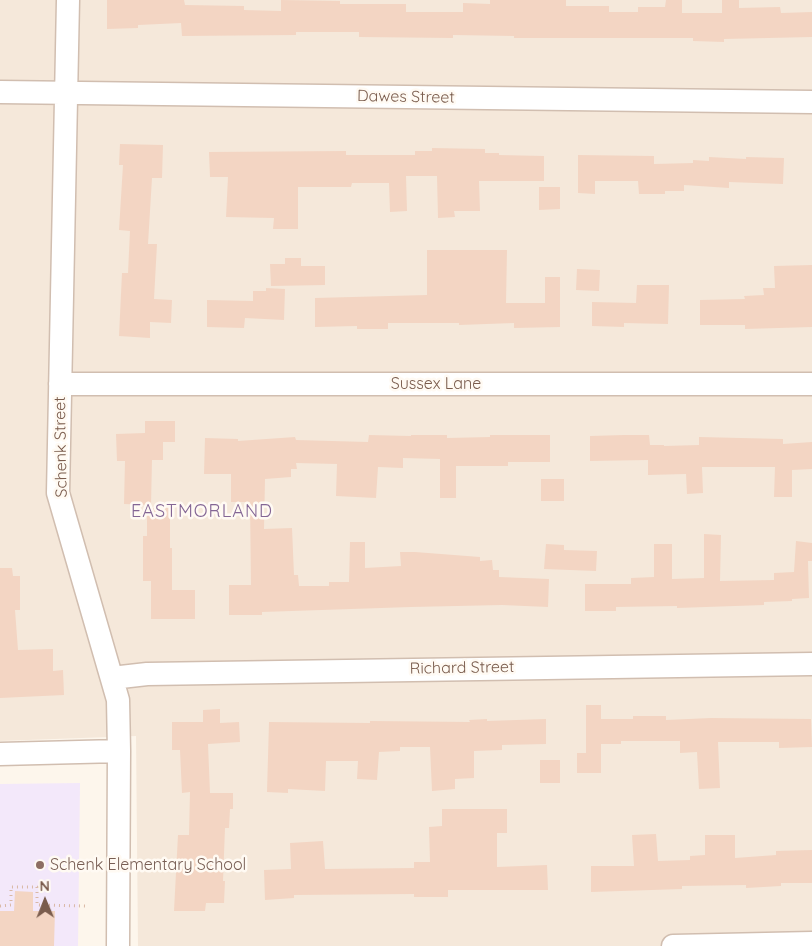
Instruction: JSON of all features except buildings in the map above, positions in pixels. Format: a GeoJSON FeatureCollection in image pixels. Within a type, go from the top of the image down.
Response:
{"type":"FeatureCollection","features":[{"type":"Feature","properties":{"kind":"street","name":"Schenk Street"},"geometry":{"type":"LineString","coordinates":[[68,0],[58,493],[118,700],[118,946]]}},
{"type":"Feature","properties":{"kind":"street","name":"Dawes Street"},"geometry":{"type":"LineString","coordinates":[[0,92],[812,102]]}},
{"type":"Feature","properties":{"kind":"street","name":"Sussex Lane"},"geometry":{"type":"LineString","coordinates":[[60,384],[812,384]]}},
{"type":"Feature","properties":{"kind":"street","name":"Richard Street"},"geometry":{"type":"LineString","coordinates":[[112,678],[147,674],[812,664]]}},
{"type":"Feature","properties":{"kind":"street"},"geometry":{"type":"LineString","coordinates":[[0,754],[119,751]]}},
{"type":"Feature","properties":{"kind":"street"},"geometry":{"type":"LineString","coordinates":[[672,946],[812,943]]}},
{"type":"Feature","properties":{"kind":"path"},"geometry":{"type":"LineString","coordinates":[[0,906],[11,905],[11,887],[37,887],[37,905],[85,906]]}},
{"type":"Feature","properties":{"kind":"shaded area"},"geometry":{"type":"Polygon","coordinates":[[[0,0],[812,0],[812,946],[138,946],[136,736],[0,741],[0,0]]]}},
{"type":"Feature","properties":{"kind":"shaded area","name":"Schenk Elementary School"},"geometry":{"type":"Polygon","coordinates":[[[80,783],[78,946],[0,946],[0,784],[80,783]]]}},
{"type":"Feature","properties":{"kind":"place","name":"Schenk Elementary School"},"geometry":{"type":"Point","coordinates":[40,865]}},
{"type":"Feature","properties":{"kind":"district","name":"EASTMORLAND"},"geometry":{"type":"Point","coordinates":[202,512]}}]}
